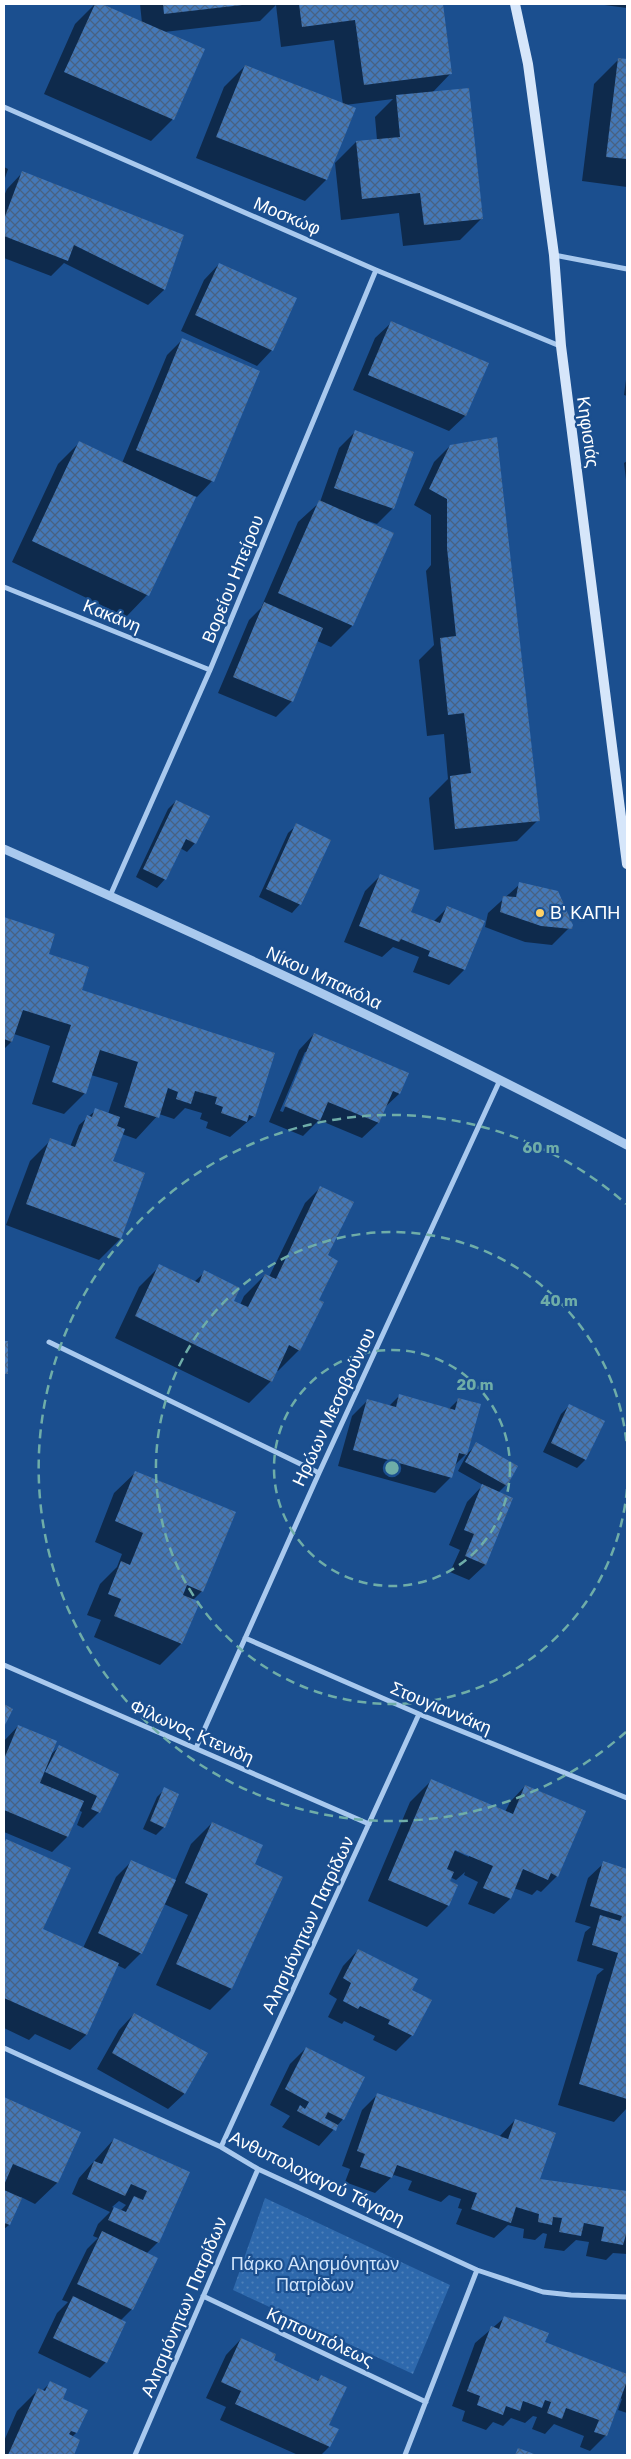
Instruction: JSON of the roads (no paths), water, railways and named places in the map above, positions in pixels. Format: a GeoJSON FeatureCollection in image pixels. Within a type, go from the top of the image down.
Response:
{"type":"FeatureCollection","features":[{"type":"Feature","properties":{"kind":"main road","name":"Κηφισιάς"},"geometry":{"type":"LineString","coordinates":[[515,4],[528,64],[554,255],[560,346],[627,864]]}},
{"type":"Feature","properties":{"kind":"street","name":"Μοσκώφ"},"geometry":{"type":"LineString","coordinates":[[4,107],[376,270],[560,346]]}},
{"type":"Feature","properties":{"kind":"street"},"geometry":{"type":"LineString","coordinates":[[554,255],[627,269]]}},
{"type":"Feature","properties":{"kind":"street","name":"Βορείου Ηπείρου"},"geometry":{"type":"LineString","coordinates":[[110,896],[210,670],[376,270]]}},
{"type":"Feature","properties":{"kind":"street","name":"Κακάνη"},"geometry":{"type":"LineString","coordinates":[[4,587],[210,670]]}},
{"type":"Feature","properties":{"kind":"street","name":"Νίκου Μπακόλα"},"geometry":{"type":"LineString","coordinates":[[4,849],[110,896],[501,1079],[627,1144]]}},
{"type":"Feature","properties":{"kind":"street","name":"Ηρώων Μεσοβούνιου"},"geometry":{"type":"LineString","coordinates":[[196,1748],[319,1473],[501,1079]]}},
{"type":"Feature","properties":{"kind":"street"},"geometry":{"type":"LineString","coordinates":[[49,1342],[319,1473]]}},
{"type":"Feature","properties":{"kind":"street","name":"Στουγιαννάκη"},"geometry":{"type":"LineString","coordinates":[[246,1638],[419,1714],[627,1798]]}},
{"type":"Feature","properties":{"kind":"street","name":"Φίλωνος Κτενιδη"},"geometry":{"type":"LineString","coordinates":[[4,1665],[369,1824]]}},
{"type":"Feature","properties":{"kind":"street","name":"Αλησμόνητων Πατρίδων"},"geometry":{"type":"LineString","coordinates":[[221,2147],[419,1714]]}},
{"type":"Feature","properties":{"kind":"street","name":"Ανθυπολοχαγού Τάγαρη"},"geometry":{"type":"LineString","coordinates":[[4,2048],[221,2147],[258,2169],[477,2270],[543,2292],[627,2297]]}},
{"type":"Feature","properties":{"kind":"street","name":"Αλησμόνητων Πατρίδων"},"geometry":{"type":"LineString","coordinates":[[135,2455],[258,2169]]}},
{"type":"Feature","properties":{"kind":"street"},"geometry":{"type":"LineString","coordinates":[[405,2455],[477,2270]]}},
{"type":"Feature","properties":{"kind":"street","name":"Κηπουπόλεως"},"geometry":{"type":"LineString","coordinates":[[203,2296],[426,2402]]}},
{"type":"Feature","properties":{"kind":"place","name":"Β' ΚΑΠΗ"},"geometry":{"type":"Point","coordinates":[540,913]}},
{"type":"Feature","properties":{"kind":"park label","name":"Πάρκο Αλησμόνητων Πατρίδων"},"geometry":{"type":"Point","coordinates":[315,2274]}}]}
